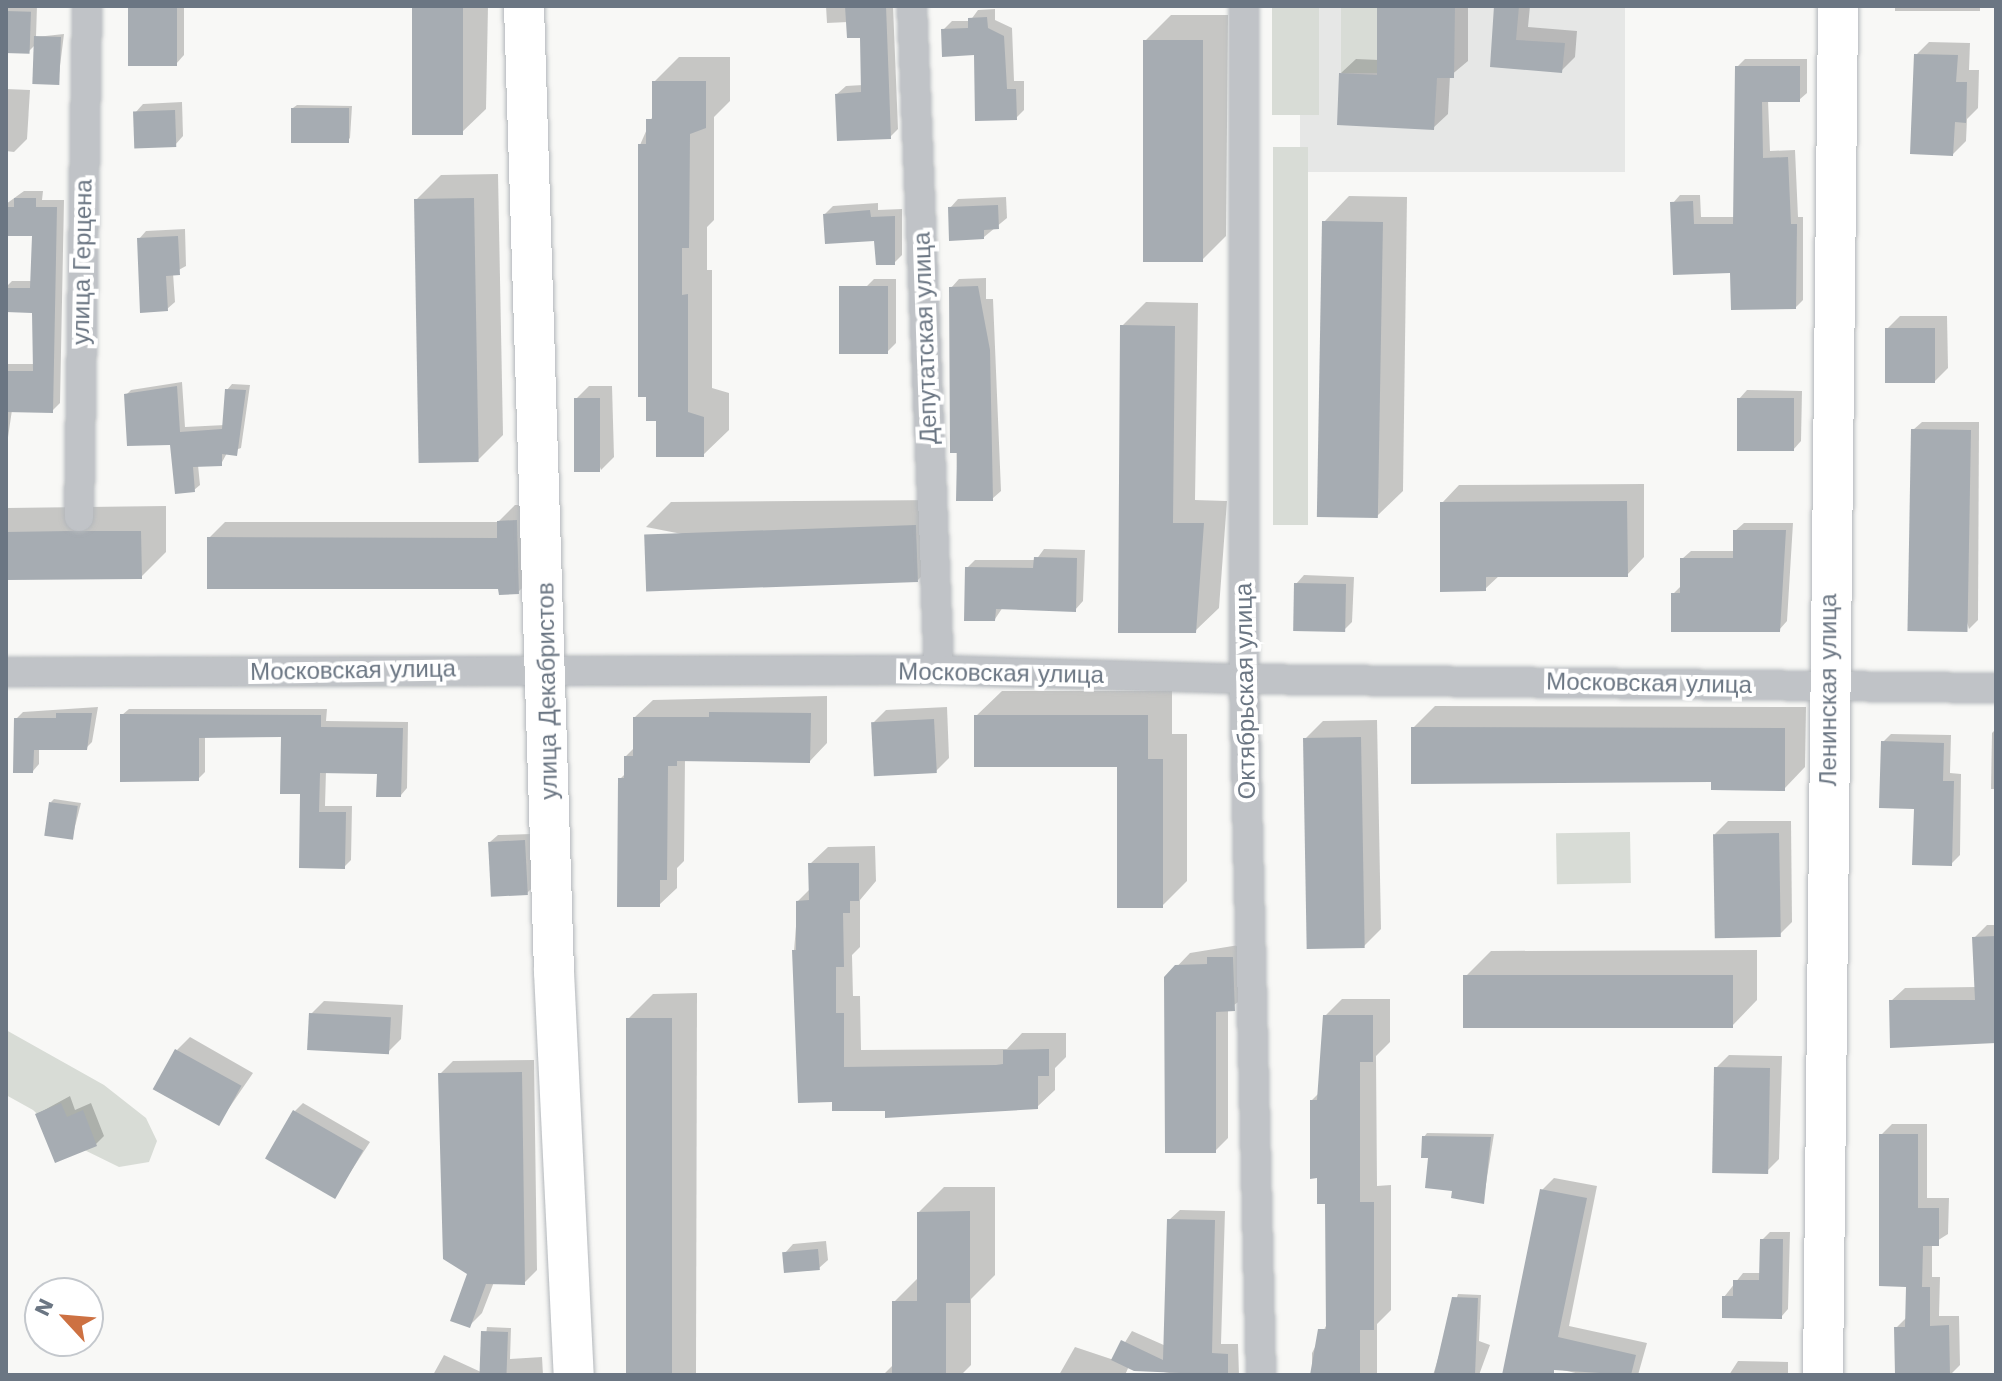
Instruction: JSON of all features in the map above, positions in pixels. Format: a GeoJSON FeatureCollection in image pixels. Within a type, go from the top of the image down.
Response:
{"type":"FeatureCollection","features":[{"type":"Feature","properties":{"kind":"street","name":"улица Герцена"},"geometry":{"type":"LineString","coordinates":[[79,517],[87,6]]}},
{"type":"Feature","properties":{"kind":"street","name":"улица Декабристов"},"geometry":{"type":"LineString","coordinates":[[524,6],[548,669],[554,972],[574,1375]]}},
{"type":"Feature","properties":{"kind":"street","name":"Депутатская улица"},"geometry":{"type":"LineString","coordinates":[[912,6],[939,670]]}},
{"type":"Feature","properties":{"kind":"street","name":"Октябрьская улица"},"geometry":{"type":"LineString","coordinates":[[1244,6],[1244,679],[1261,1375]]}},
{"type":"Feature","properties":{"kind":"street","name":"Ленинская улица"},"geometry":{"type":"LineString","coordinates":[[1823,1375],[1838,6]]}},
{"type":"Feature","properties":{"kind":"street","name":"Московская улица"},"geometry":{"type":"LineString","coordinates":[[6,672],[939,670],[1244,679],[1996,688]]}},
{"type":"Feature","properties":{"kind":"shaded area"},"geometry":{"type":"Polygon","coordinates":[[[1272,6],[1319,6],[1319,115],[1272,115],[1272,6]]]}},
{"type":"Feature","properties":{"kind":"shaded area"},"geometry":{"type":"Polygon","coordinates":[[[1300,6],[1625,6],[1625,172],[1300,172],[1300,6]]]}},
{"type":"Feature","properties":{"kind":"shaded area"},"geometry":{"type":"Polygon","coordinates":[[[1341,6],[1377,6],[1377,73],[1341,73],[1341,6]]]}},
{"type":"Feature","properties":{"kind":"shaded area"},"geometry":{"type":"Polygon","coordinates":[[[1273,147],[1308,147],[1308,525],[1273,525],[1273,147]]]}},
{"type":"Feature","properties":{"kind":"shaded area"},"geometry":{"type":"Polygon","coordinates":[[[1630,832],[1631,883],[1557,884],[1556,833],[1630,832]]]}},
{"type":"Feature","properties":{"kind":"shaded area"},"geometry":{"type":"Polygon","coordinates":[[[6,1030],[104,1085],[146,1118],[157,1141],[149,1162],[119,1167],[64,1140],[33,1110],[6,1095],[6,1030]]]}},
{"type":"Feature","properties":{"kind":"building"},"geometry":{"type":"Polygon","coordinates":[[[128,6],[177,6],[177,66],[128,66],[128,6]]]}},
{"type":"Feature","properties":{"kind":"building"},"geometry":{"type":"Polygon","coordinates":[[[412,6],[463,6],[463,135],[412,135],[412,6]]]}},
{"type":"Feature","properties":{"kind":"building"},"geometry":{"type":"Polygon","coordinates":[[[845,6],[886,6],[891,139],[837,141],[835,94],[861,92],[860,38],[847,38],[845,6]]]}},
{"type":"Feature","properties":{"kind":"building"},"geometry":{"type":"Polygon","coordinates":[[[1377,6],[1455,6],[1454,78],[1437,78],[1434,130],[1337,125],[1339,73],[1377,75],[1377,6]]]}},
{"type":"Feature","properties":{"kind":"building"},"geometry":{"type":"Polygon","coordinates":[[[1494,6],[1519,6],[1516,40],[1565,43],[1562,73],[1490,67],[1494,6]]]}},
{"type":"Feature","properties":{"kind":"building"},"geometry":{"type":"Polygon","coordinates":[[[6,11],[31,12],[30,54],[6,53],[6,11]]]}},
{"type":"Feature","properties":{"kind":"building"},"geometry":{"type":"Polygon","coordinates":[[[987,17],[988,28],[1004,36],[1007,89],[1016,89],[1017,120],[975,121],[974,55],[942,57],[941,29],[968,28],[968,18],[987,17]]]}},
{"type":"Feature","properties":{"kind":"building"},"geometry":{"type":"Polygon","coordinates":[[[34,36],[61,37],[59,85],[32,84],[34,36]]]}},
{"type":"Feature","properties":{"kind":"building"},"geometry":{"type":"Polygon","coordinates":[[[1143,40],[1203,40],[1203,262],[1143,262],[1143,40]]]}},
{"type":"Feature","properties":{"kind":"building"},"geometry":{"type":"Polygon","coordinates":[[[1914,54],[1958,55],[1956,82],[1967,82],[1966,123],[1955,122],[1953,156],[1910,154],[1914,54]]]}},
{"type":"Feature","properties":{"kind":"building"},"geometry":{"type":"Polygon","coordinates":[[[1735,66],[1800,66],[1800,102],[1762,102],[1763,158],[1788,157],[1791,224],[1797,224],[1796,309],[1731,310],[1730,273],[1673,275],[1670,202],[1693,201],[1694,224],[1733,224],[1735,66]]]}},
{"type":"Feature","properties":{"kind":"building"},"geometry":{"type":"Polygon","coordinates":[[[652,81],[706,81],[706,128],[690,134],[689,248],[682,248],[682,295],[688,294],[688,412],[704,417],[704,457],[656,457],[656,421],[646,421],[646,397],[638,397],[638,144],[646,144],[646,119],[652,119],[652,81]]]}},
{"type":"Feature","properties":{"kind":"building"},"geometry":{"type":"Polygon","coordinates":[[[291,108],[349,108],[349,143],[291,143],[291,108]]]}},
{"type":"Feature","properties":{"kind":"building"},"geometry":{"type":"Polygon","coordinates":[[[175,110],[176,147],[134,148],[133,111],[175,110]]]}},
{"type":"Feature","properties":{"kind":"building"},"geometry":{"type":"Polygon","coordinates":[[[14,198],[36,198],[36,207],[57,207],[53,413],[6,412],[6,371],[33,371],[32,313],[6,312],[6,288],[30,288],[32,236],[6,236],[6,207],[14,207],[14,198]]]}},
{"type":"Feature","properties":{"kind":"building"},"geometry":{"type":"Polygon","coordinates":[[[474,198],[479,462],[419,463],[414,199],[474,198]]]}},
{"type":"Feature","properties":{"kind":"building"},"geometry":{"type":"Polygon","coordinates":[[[998,205],[999,229],[984,230],[984,239],[949,241],[948,207],[998,205]]]}},
{"type":"Feature","properties":{"kind":"building"},"geometry":{"type":"Polygon","coordinates":[[[870,210],[871,217],[895,216],[895,265],[876,265],[874,241],[825,244],[823,214],[870,210]]]}},
{"type":"Feature","properties":{"kind":"building"},"geometry":{"type":"Polygon","coordinates":[[[1322,221],[1383,222],[1378,518],[1317,517],[1322,221]]]}},
{"type":"Feature","properties":{"kind":"building"},"geometry":{"type":"Polygon","coordinates":[[[178,236],[180,275],[166,276],[168,311],[140,313],[137,238],[178,236]]]}},
{"type":"Feature","properties":{"kind":"building"},"geometry":{"type":"Polygon","coordinates":[[[839,286],[888,286],[888,354],[839,354],[839,286]]]}},
{"type":"Feature","properties":{"kind":"building"},"geometry":{"type":"Polygon","coordinates":[[[978,286],[990,350],[993,501],[956,501],[957,453],[950,453],[949,287],[978,286]]]}},
{"type":"Feature","properties":{"kind":"building"},"geometry":{"type":"Polygon","coordinates":[[[1120,325],[1175,326],[1173,523],[1204,523],[1196,633],[1118,633],[1120,325]]]}},
{"type":"Feature","properties":{"kind":"building"},"geometry":{"type":"Polygon","coordinates":[[[1885,328],[1935,328],[1935,383],[1885,383],[1885,328]]]}},
{"type":"Feature","properties":{"kind":"building"},"geometry":{"type":"Polygon","coordinates":[[[177,386],[180,432],[222,429],[225,389],[246,390],[237,456],[222,454],[222,466],[193,467],[195,492],[175,494],[170,445],[127,446],[124,394],[177,386]]]}},
{"type":"Feature","properties":{"kind":"building"},"geometry":{"type":"Polygon","coordinates":[[[574,398],[600,398],[600,472],[574,472],[574,398]]]}},
{"type":"Feature","properties":{"kind":"building"},"geometry":{"type":"Polygon","coordinates":[[[1737,398],[1794,398],[1794,451],[1737,451],[1737,398]]]}},
{"type":"Feature","properties":{"kind":"building"},"geometry":{"type":"Polygon","coordinates":[[[1911,429],[1971,430],[1967,632],[1907,631],[1911,429]]]}},
{"type":"Feature","properties":{"kind":"building"},"geometry":{"type":"Polygon","coordinates":[[[1627,501],[1628,577],[1486,577],[1486,591],[1440,592],[1440,502],[1627,501]]]}},
{"type":"Feature","properties":{"kind":"building"},"geometry":{"type":"Polygon","coordinates":[[[517,520],[519,594],[499,595],[498,589],[207,589],[207,537],[497,538],[497,521],[517,520]]]}},
{"type":"Feature","properties":{"kind":"building"},"geometry":{"type":"Polygon","coordinates":[[[916,525],[918,582],[646,591],[644,534],[916,525]]]}},
{"type":"Feature","properties":{"kind":"building"},"geometry":{"type":"Polygon","coordinates":[[[1733,530],[1786,530],[1780,632],[1671,632],[1671,593],[1680,593],[1680,558],[1733,558],[1733,530]]]}},
{"type":"Feature","properties":{"kind":"building"},"geometry":{"type":"Polygon","coordinates":[[[141,531],[142,579],[6,580],[6,532],[141,531]]]}},
{"type":"Feature","properties":{"kind":"building"},"geometry":{"type":"Polygon","coordinates":[[[1034,557],[1077,558],[1076,612],[996,609],[995,621],[964,621],[965,567],[1033,568],[1034,557]]]}},
{"type":"Feature","properties":{"kind":"building"},"geometry":{"type":"Polygon","coordinates":[[[1294,583],[1346,584],[1345,632],[1293,631],[1294,583]]]}},
{"type":"Feature","properties":{"kind":"building"},"geometry":{"type":"Polygon","coordinates":[[[709,712],[811,713],[810,763],[677,761],[677,766],[668,766],[667,880],[660,880],[660,907],[617,907],[618,778],[624,778],[624,756],[633,756],[633,717],[709,717],[709,712]]]}},
{"type":"Feature","properties":{"kind":"building"},"geometry":{"type":"Polygon","coordinates":[[[56,713],[92,713],[87,750],[34,750],[33,773],[13,773],[14,718],[56,718],[56,713]]]}},
{"type":"Feature","properties":{"kind":"building"},"geometry":{"type":"Polygon","coordinates":[[[120,714],[321,715],[321,727],[403,728],[401,797],[376,797],[377,774],[320,773],[319,812],[346,812],[345,869],[299,868],[300,794],[280,794],[281,737],[199,738],[199,781],[120,782],[120,714]]]}},
{"type":"Feature","properties":{"kind":"building"},"geometry":{"type":"Polygon","coordinates":[[[974,715],[1148,715],[1148,759],[1163,759],[1163,908],[1117,908],[1117,767],[974,767],[974,715]]]}},
{"type":"Feature","properties":{"kind":"building"},"geometry":{"type":"Polygon","coordinates":[[[934,719],[937,773],[874,776],[871,722],[934,719]]]}},
{"type":"Feature","properties":{"kind":"building"},"geometry":{"type":"Polygon","coordinates":[[[1411,727],[1785,728],[1785,791],[1711,790],[1711,782],[1411,784],[1411,727]]]}},
{"type":"Feature","properties":{"kind":"building"},"geometry":{"type":"Polygon","coordinates":[[[1361,737],[1365,948],[1307,949],[1303,738],[1361,737]]]}},
{"type":"Feature","properties":{"kind":"building"},"geometry":{"type":"Polygon","coordinates":[[[1881,741],[1944,743],[1943,781],[1954,781],[1952,866],[1912,865],[1914,809],[1879,808],[1881,741]]]}},
{"type":"Feature","properties":{"kind":"building"},"geometry":{"type":"Polygon","coordinates":[[[49,802],[78,806],[73,840],[44,836],[49,802]]]}},
{"type":"Feature","properties":{"kind":"building"},"geometry":{"type":"Polygon","coordinates":[[[1779,833],[1781,937],[1715,938],[1713,834],[1779,833]]]}},
{"type":"Feature","properties":{"kind":"building"},"geometry":{"type":"Polygon","coordinates":[[[525,840],[528,895],[491,897],[488,842],[525,840]]]}},
{"type":"Feature","properties":{"kind":"building"},"geometry":{"type":"Polygon","coordinates":[[[808,863],[859,863],[859,901],[850,901],[850,913],[843,913],[844,967],[836,967],[836,1013],[844,1013],[844,1067],[996,1065],[1003,1064],[1003,1050],[1049,1049],[1049,1076],[1038,1076],[1038,1109],[885,1118],[885,1111],[832,1111],[832,1102],[798,1103],[792,950],[796,950],[796,901],[809,900],[808,863]]]}},
{"type":"Feature","properties":{"kind":"building"},"geometry":{"type":"Polygon","coordinates":[[[1996,936],[1996,1043],[1890,1048],[1889,1000],[1975,1000],[1972,937],[1996,936]]]}},
{"type":"Feature","properties":{"kind":"building"},"geometry":{"type":"Polygon","coordinates":[[[1207,957],[1233,957],[1235,1011],[1216,1012],[1216,1153],[1165,1153],[1164,977],[1175,965],[1207,964],[1207,957]]]}},
{"type":"Feature","properties":{"kind":"building"},"geometry":{"type":"Polygon","coordinates":[[[1463,975],[1733,975],[1733,1028],[1463,1028],[1463,975]]]}},
{"type":"Feature","properties":{"kind":"building"},"geometry":{"type":"Polygon","coordinates":[[[309,1013],[391,1017],[389,1054],[307,1050],[309,1013]]]}},
{"type":"Feature","properties":{"kind":"building"},"geometry":{"type":"Polygon","coordinates":[[[1323,1015],[1373,1015],[1373,1062],[1360,1062],[1360,1202],[1374,1202],[1374,1330],[1360,1330],[1360,1375],[1310,1375],[1318,1329],[1326,1329],[1325,1204],[1317,1204],[1317,1178],[1310,1179],[1310,1100],[1317,1100],[1323,1015]]]}},
{"type":"Feature","properties":{"kind":"building"},"geometry":{"type":"Polygon","coordinates":[[[626,1018],[672,1018],[672,1375],[626,1375],[626,1018]]]}},
{"type":"Feature","properties":{"kind":"building"},"geometry":{"type":"Polygon","coordinates":[[[175,1049],[241,1086],[219,1126],[153,1089],[175,1049]]]}},
{"type":"Feature","properties":{"kind":"building"},"geometry":{"type":"Polygon","coordinates":[[[1714,1067],[1770,1068],[1768,1174],[1712,1173],[1714,1067]]]}},
{"type":"Feature","properties":{"kind":"building"},"geometry":{"type":"Polygon","coordinates":[[[522,1072],[525,1285],[486,1284],[470,1328],[450,1321],[467,1274],[443,1259],[438,1073],[522,1072]]]}},
{"type":"Feature","properties":{"kind":"building"},"geometry":{"type":"Polygon","coordinates":[[[61,1103],[67,1117],[83,1110],[97,1146],[55,1163],[35,1114],[61,1103]]]}},
{"type":"Feature","properties":{"kind":"building"},"geometry":{"type":"Polygon","coordinates":[[[293,1110],[363,1150],[335,1199],[265,1158],[293,1110]]]}},
{"type":"Feature","properties":{"kind":"building"},"geometry":{"type":"Polygon","coordinates":[[[1879,1134],[1918,1134],[1918,1208],[1939,1208],[1939,1246],[1923,1246],[1922,1287],[1930,1287],[1930,1326],[1949,1325],[1950,1375],[1895,1375],[1894,1327],[1905,1327],[1906,1287],[1879,1286],[1879,1134]]]}},
{"type":"Feature","properties":{"kind":"building"},"geometry":{"type":"Polygon","coordinates":[[[1422,1136],[1491,1137],[1484,1204],[1451,1198],[1452,1191],[1425,1188],[1428,1158],[1421,1158],[1422,1136]]]}},
{"type":"Feature","properties":{"kind":"building"},"geometry":{"type":"Polygon","coordinates":[[[1540,1189],[1587,1198],[1558,1337],[1636,1355],[1631,1375],[1554,1370],[1554,1375],[1502,1375],[1540,1189]]]}},
{"type":"Feature","properties":{"kind":"building"},"geometry":{"type":"Polygon","coordinates":[[[970,1211],[970,1303],[946,1303],[946,1375],[892,1375],[892,1301],[917,1301],[917,1212],[970,1211]]]}},
{"type":"Feature","properties":{"kind":"building"},"geometry":{"type":"Polygon","coordinates":[[[1167,1219],[1215,1220],[1212,1353],[1228,1354],[1228,1375],[1134,1371],[1111,1360],[1121,1340],[1163,1360],[1167,1219]]]}},
{"type":"Feature","properties":{"kind":"building"},"geometry":{"type":"Polygon","coordinates":[[[1760,1239],[1783,1239],[1782,1319],[1722,1318],[1722,1296],[1733,1296],[1733,1280],[1759,1280],[1760,1239]]]}},
{"type":"Feature","properties":{"kind":"building"},"geometry":{"type":"Polygon","coordinates":[[[818,1249],[820,1270],[784,1273],[782,1252],[818,1249]]]}},
{"type":"Feature","properties":{"kind":"building"},"geometry":{"type":"Polygon","coordinates":[[[1452,1297],[1478,1298],[1475,1375],[1434,1375],[1452,1297]]]}},
{"type":"Feature","properties":{"kind":"building"},"geometry":{"type":"Polygon","coordinates":[[[481,1331],[508,1332],[506,1375],[479,1375],[481,1331]]]}}]}
